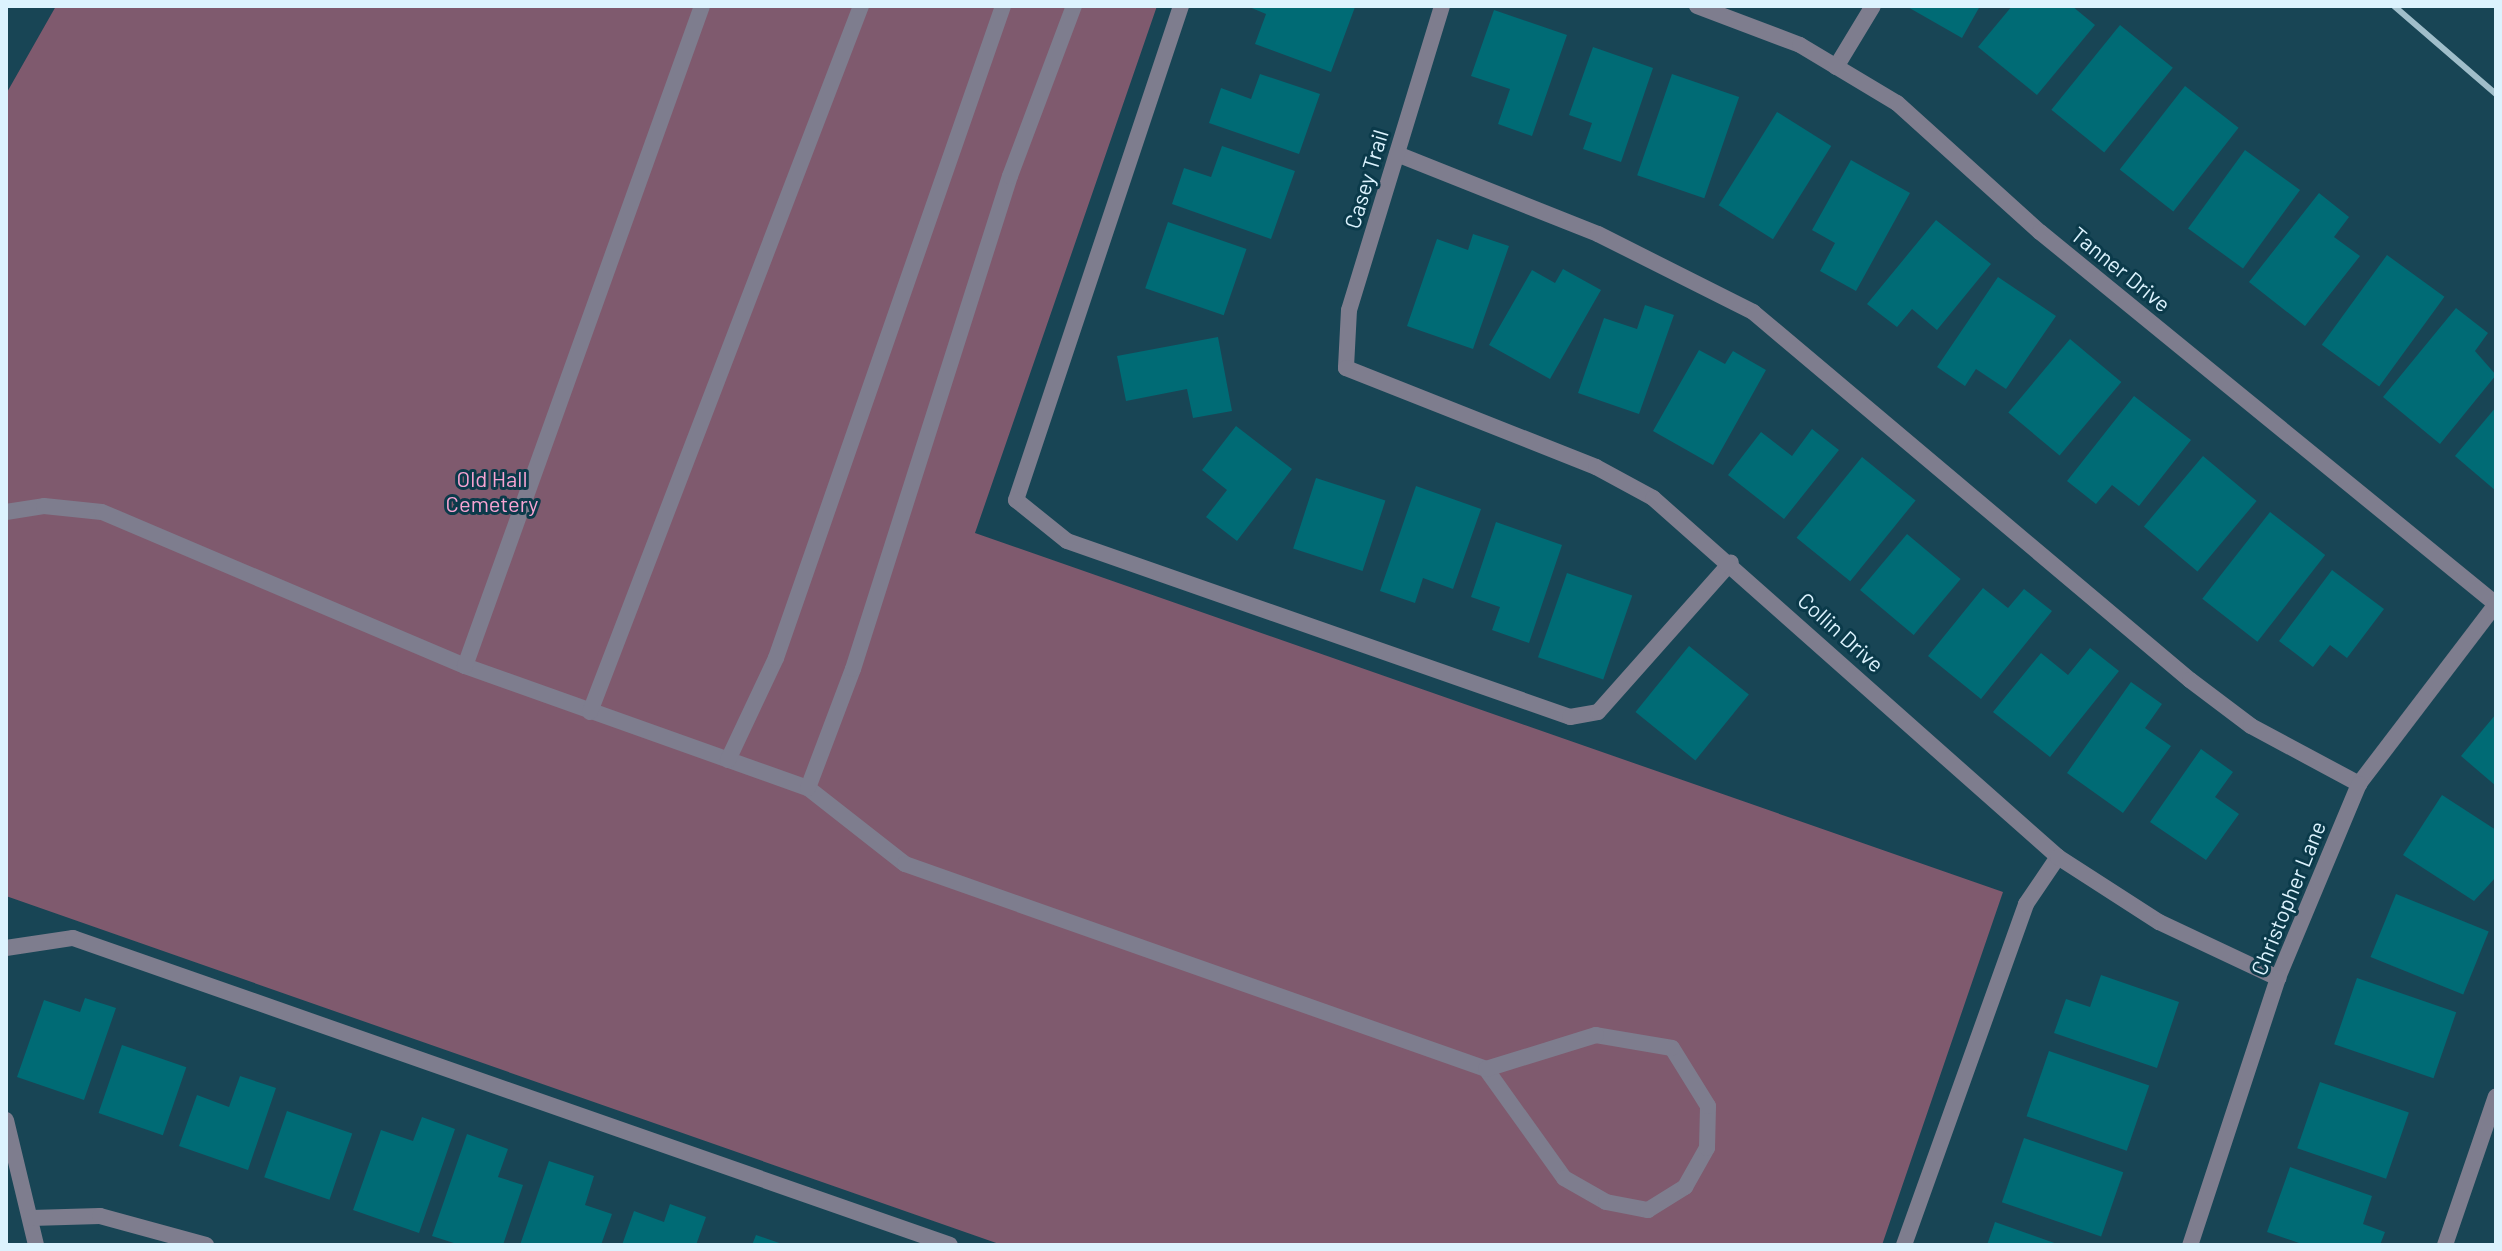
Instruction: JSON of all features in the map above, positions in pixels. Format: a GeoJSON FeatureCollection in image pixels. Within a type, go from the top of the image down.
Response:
{"type":"FeatureCollection","features":[{"type":"Feature","properties":{"kind":"street"},"geometry":{"type":"LineString","coordinates":[[465,666],[702,6]]}},
{"type":"Feature","properties":{"kind":"street"},"geometry":{"type":"LineString","coordinates":[[590,712],[861,6]]}},
{"type":"Feature","properties":{"kind":"street"},"geometry":{"type":"LineString","coordinates":[[728,760],[776,658],[1003,6]]}},
{"type":"Feature","properties":{"kind":"street"},"geometry":{"type":"LineString","coordinates":[[808,788],[853,669],[1010,176],[1074,6]]}},
{"type":"Feature","properties":{"kind":"street"},"geometry":{"type":"LineString","coordinates":[[1181,6],[1016,500],[1067,541],[1570,717],[1598,712],[1731,562]]}},
{"type":"Feature","properties":{"kind":"street","name":"Casey Trail"},"geometry":{"type":"LineString","coordinates":[[1346,368],[1349,310],[1442,6]]}},
{"type":"Feature","properties":{"kind":"street","name":"Tanner Drive"},"geometry":{"type":"LineString","coordinates":[[1697,6],[1800,45],[1897,103],[2040,232],[2496,604]]}},
{"type":"Feature","properties":{"kind":"street"},"geometry":{"type":"LineString","coordinates":[[1836,67],[1873,6]]}},
{"type":"Feature","properties":{"kind":"street"},"geometry":{"type":"LineString","coordinates":[[1397,154],[1598,234],[1753,312],[2190,680],[2251,726],[2359,784]]}},
{"type":"Feature","properties":{"kind":"street","name":"Collin Drive"},"geometry":{"type":"LineString","coordinates":[[1346,368],[1596,467],[1653,498],[1731,562],[2058,857],[2159,922],[2278,978]]}},
{"type":"Feature","properties":{"kind":"street"},"geometry":{"type":"LineString","coordinates":[[6,512],[44,506],[102,512],[465,666],[808,788],[905,864],[1486,1069],[1564,1178],[1606,1202],[1648,1210],[1685,1187],[1707,1148],[1708,1106],[1672,1048],[1596,1035],[1486,1069]]}},
{"type":"Feature","properties":{"kind":"street","name":"Christopher Lane"},"geometry":{"type":"LineString","coordinates":[[2190,1245],[2278,978],[2359,784],[2496,604]]}},
{"type":"Feature","properties":{"kind":"street"},"geometry":{"type":"LineString","coordinates":[[1904,1245],[2026,904],[2058,857]]}},
{"type":"Feature","properties":{"kind":"street"},"geometry":{"type":"LineString","coordinates":[[6,948],[73,938],[950,1245]]}},
{"type":"Feature","properties":{"kind":"street"},"geometry":{"type":"LineString","coordinates":[[2445,1245],[2496,1096]]}},
{"type":"Feature","properties":{"kind":"street"},"geometry":{"type":"LineString","coordinates":[[6,1120],[36,1245]]}},
{"type":"Feature","properties":{"kind":"street"},"geometry":{"type":"LineString","coordinates":[[31,1218],[100,1216],[206,1245]]}},
{"type":"Feature","properties":{"kind":"green space","name":"Old Hall Cemetery"},"geometry":{"type":"Polygon","coordinates":[[[56,6],[1157,6],[975,533],[2003,892],[1882,1245],[1002,1245],[6,896],[6,94],[56,6]]]}},
{"type":"Feature","properties":{"kind":"building"},"geometry":{"type":"Polygon","coordinates":[[[1247,6],[1355,7],[1331,72],[1255,44],[1266,14],[1247,6]]]}},
{"type":"Feature","properties":{"kind":"building"},"geometry":{"type":"Polygon","coordinates":[[[1906,6],[1980,6],[1962,38],[1906,6]]]}},
{"type":"Feature","properties":{"kind":"building"},"geometry":{"type":"Polygon","coordinates":[[[2012,6],[2072,6],[2095,25],[2037,95],[1978,47],[2012,6]]]}},
{"type":"Feature","properties":{"kind":"building"},"geometry":{"type":"Polygon","coordinates":[[[1494,10],[1567,35],[1532,136],[1498,124],[1510,89],[1471,76],[1494,10]]]}},
{"type":"Feature","properties":{"kind":"building"},"geometry":{"type":"Polygon","coordinates":[[[2120,25],[2173,68],[2104,153],[2051,110],[2120,25]]]}},
{"type":"Feature","properties":{"kind":"building"},"geometry":{"type":"Polygon","coordinates":[[[1593,47],[1653,68],[1621,162],[1583,149],[1592,123],[1569,115],[1593,47]]]}},
{"type":"Feature","properties":{"kind":"building"},"geometry":{"type":"Polygon","coordinates":[[[1260,74],[1320,94],[1299,154],[1209,123],[1221,88],[1251,99],[1260,74]]]}},
{"type":"Feature","properties":{"kind":"building"},"geometry":{"type":"Polygon","coordinates":[[[1672,74],[1739,97],[1704,198],[1637,175],[1672,74]]]}},
{"type":"Feature","properties":{"kind":"building"},"geometry":{"type":"Polygon","coordinates":[[[2185,86],[2239,128],[2173,211],[2120,170],[2185,86]]]}},
{"type":"Feature","properties":{"kind":"building"},"geometry":{"type":"Polygon","coordinates":[[[1777,112],[1831,146],[1773,239],[1719,205],[1777,112]]]}},
{"type":"Feature","properties":{"kind":"building"},"geometry":{"type":"Polygon","coordinates":[[[1222,146],[1295,171],[1271,239],[1172,204],[1184,168],[1211,177],[1222,146]]]}},
{"type":"Feature","properties":{"kind":"building"},"geometry":{"type":"Polygon","coordinates":[[[2245,150],[2300,190],[2243,268],[2188,228],[2245,150]]]}},
{"type":"Feature","properties":{"kind":"building"},"geometry":{"type":"Polygon","coordinates":[[[1851,160],[1910,193],[1856,291],[1820,271],[1835,243],[1812,230],[1851,160]]]}},
{"type":"Feature","properties":{"kind":"building"},"geometry":{"type":"Polygon","coordinates":[[[2319,193],[2349,217],[2334,237],[2360,256],[2305,326],[2249,282],[2319,193]]]}},
{"type":"Feature","properties":{"kind":"building"},"geometry":{"type":"Polygon","coordinates":[[[1936,220],[1991,264],[1937,330],[1912,309],[1897,327],[1867,304],[1936,220]]]}},
{"type":"Feature","properties":{"kind":"building"},"geometry":{"type":"Polygon","coordinates":[[[1168,222],[1246,249],[1224,315],[1145,288],[1168,222]]]}},
{"type":"Feature","properties":{"kind":"building"},"geometry":{"type":"Polygon","coordinates":[[[1473,234],[1509,246],[1473,349],[1407,326],[1437,239],[1468,250],[1473,234]]]}},
{"type":"Feature","properties":{"kind":"building"},"geometry":{"type":"Polygon","coordinates":[[[2387,255],[2444,297],[2379,387],[2322,345],[2387,255]]]}},
{"type":"Feature","properties":{"kind":"building"},"geometry":{"type":"Polygon","coordinates":[[[1563,269],[1601,290],[1550,379],[1489,345],[1532,270],[1555,283],[1563,269]]]}},
{"type":"Feature","properties":{"kind":"building"},"geometry":{"type":"Polygon","coordinates":[[[1998,277],[2056,316],[2006,389],[1976,369],[1965,386],[1937,367],[1998,277]]]}},
{"type":"Feature","properties":{"kind":"building"},"geometry":{"type":"Polygon","coordinates":[[[1645,305],[1674,315],[1639,414],[1578,393],[1604,318],[1637,329],[1645,305]]]}},
{"type":"Feature","properties":{"kind":"building"},"geometry":{"type":"Polygon","coordinates":[[[2456,308],[2488,333],[2475,351],[2496,375],[2440,444],[2383,397],[2456,308]]]}},
{"type":"Feature","properties":{"kind":"building"},"geometry":{"type":"Polygon","coordinates":[[[1218,337],[1232,411],[1193,418],[1187,389],[1126,401],[1117,356],[1218,337]]]}},
{"type":"Feature","properties":{"kind":"building"},"geometry":{"type":"Polygon","coordinates":[[[2070,339],[2121,382],[2060,456],[2008,413],[2070,339]]]}},
{"type":"Feature","properties":{"kind":"building"},"geometry":{"type":"Polygon","coordinates":[[[1699,350],[1725,364],[1733,351],[1766,370],[1713,465],[1653,431],[1699,350]]]}},
{"type":"Feature","properties":{"kind":"building"},"geometry":{"type":"Polygon","coordinates":[[[2134,396],[2191,440],[2139,506],[2112,485],[2096,504],[2067,481],[2134,396]]]}},
{"type":"Feature","properties":{"kind":"building"},"geometry":{"type":"Polygon","coordinates":[[[2496,407],[2496,491],[2455,456],[2496,407]]]}},
{"type":"Feature","properties":{"kind":"building"},"geometry":{"type":"Polygon","coordinates":[[[1236,426],[1292,469],[1237,541],[1206,517],[1227,490],[1202,470],[1236,426]]]}},
{"type":"Feature","properties":{"kind":"building"},"geometry":{"type":"Polygon","coordinates":[[[1812,429],[1839,450],[1784,519],[1728,475],[1761,432],[1792,456],[1812,429]]]}},
{"type":"Feature","properties":{"kind":"building"},"geometry":{"type":"Polygon","coordinates":[[[2203,456],[2257,501],[2197,571],[2144,526],[2203,456]]]}},
{"type":"Feature","properties":{"kind":"building"},"geometry":{"type":"Polygon","coordinates":[[[1862,457],[1916,500],[1850,581],[1797,538],[1862,457]]]}},
{"type":"Feature","properties":{"kind":"building"},"geometry":{"type":"Polygon","coordinates":[[[1316,478],[1385,501],[1363,571],[1293,548],[1316,478]]]}},
{"type":"Feature","properties":{"kind":"building"},"geometry":{"type":"Polygon","coordinates":[[[1416,486],[1481,509],[1453,589],[1423,578],[1415,603],[1380,591],[1416,486]]]}},
{"type":"Feature","properties":{"kind":"building"},"geometry":{"type":"Polygon","coordinates":[[[2270,512],[2325,555],[2257,642],[2202,599],[2270,512]]]}},
{"type":"Feature","properties":{"kind":"building"},"geometry":{"type":"Polygon","coordinates":[[[1496,522],[1562,545],[1529,643],[1492,630],[1500,607],[1471,597],[1496,522]]]}},
{"type":"Feature","properties":{"kind":"building"},"geometry":{"type":"Polygon","coordinates":[[[1907,534],[1961,579],[1914,635],[1860,590],[1907,534]]]}},
{"type":"Feature","properties":{"kind":"building"},"geometry":{"type":"Polygon","coordinates":[[[2332,570],[2384,609],[2347,658],[2330,645],[2313,667],[2279,641],[2332,570]]]}},
{"type":"Feature","properties":{"kind":"building"},"geometry":{"type":"Polygon","coordinates":[[[1567,573],[1632,595],[1603,680],[1538,657],[1567,573]]]}},
{"type":"Feature","properties":{"kind":"building"},"geometry":{"type":"Polygon","coordinates":[[[1983,588],[2008,608],[2024,589],[2052,611],[1981,699],[1928,656],[1983,588]]]}},
{"type":"Feature","properties":{"kind":"building"},"geometry":{"type":"Polygon","coordinates":[[[1689,646],[1749,694],[1695,761],[1636,712],[1689,646]]]}},
{"type":"Feature","properties":{"kind":"building"},"geometry":{"type":"Polygon","coordinates":[[[2090,648],[2119,671],[2050,757],[1993,712],[2041,653],[2068,675],[2090,648]]]}},
{"type":"Feature","properties":{"kind":"building"},"geometry":{"type":"Polygon","coordinates":[[[2131,682],[2162,704],[2145,728],[2171,746],[2123,813],[2067,773],[2131,682]]]}},
{"type":"Feature","properties":{"kind":"building"},"geometry":{"type":"Polygon","coordinates":[[[2496,714],[2496,786],[2461,756],[2496,714]]]}},
{"type":"Feature","properties":{"kind":"building"},"geometry":{"type":"Polygon","coordinates":[[[2201,749],[2233,772],[2215,797],[2239,814],[2206,860],[2150,822],[2201,749]]]}},
{"type":"Feature","properties":{"kind":"building"},"geometry":{"type":"Polygon","coordinates":[[[2442,795],[2496,830],[2496,877],[2474,901],[2403,855],[2442,795]]]}},
{"type":"Feature","properties":{"kind":"building"},"geometry":{"type":"Polygon","coordinates":[[[2396,894],[2489,931],[2463,995],[2371,957],[2396,894]]]}},
{"type":"Feature","properties":{"kind":"building"},"geometry":{"type":"Polygon","coordinates":[[[2101,975],[2179,1002],[2157,1068],[2054,1033],[2066,999],[2090,1007],[2101,975]]]}},
{"type":"Feature","properties":{"kind":"building"},"geometry":{"type":"Polygon","coordinates":[[[2357,978],[2456,1012],[2433,1078],[2334,1044],[2357,978]]]}},
{"type":"Feature","properties":{"kind":"building"},"geometry":{"type":"Polygon","coordinates":[[[85,998],[116,1008],[84,1100],[17,1077],[44,1000],[80,1012],[85,998]]]}},
{"type":"Feature","properties":{"kind":"building"},"geometry":{"type":"Polygon","coordinates":[[[122,1045],[186,1067],[163,1135],[99,1113],[122,1045]]]}},
{"type":"Feature","properties":{"kind":"building"},"geometry":{"type":"Polygon","coordinates":[[[2049,1051],[2149,1086],[2127,1151],[2027,1116],[2049,1051]]]}},
{"type":"Feature","properties":{"kind":"building"},"geometry":{"type":"Polygon","coordinates":[[[240,1076],[276,1088],[248,1170],[179,1146],[197,1095],[229,1107],[240,1076]]]}},
{"type":"Feature","properties":{"kind":"building"},"geometry":{"type":"Polygon","coordinates":[[[2320,1082],[2409,1113],[2386,1179],[2297,1148],[2320,1082]]]}},
{"type":"Feature","properties":{"kind":"building"},"geometry":{"type":"Polygon","coordinates":[[[287,1111],[352,1133],[329,1200],[264,1177],[287,1111]]]}},
{"type":"Feature","properties":{"kind":"building"},"geometry":{"type":"Polygon","coordinates":[[[422,1117],[455,1129],[419,1233],[353,1210],[381,1130],[413,1141],[422,1117]]]}},
{"type":"Feature","properties":{"kind":"building"},"geometry":{"type":"Polygon","coordinates":[[[467,1134],[508,1149],[498,1177],[523,1185],[503,1245],[460,1245],[432,1236],[467,1134]]]}},
{"type":"Feature","properties":{"kind":"building"},"geometry":{"type":"Polygon","coordinates":[[[2024,1138],[2123,1172],[2101,1236],[2002,1202],[2024,1138]]]}},
{"type":"Feature","properties":{"kind":"building"},"geometry":{"type":"Polygon","coordinates":[[[549,1161],[594,1176],[585,1205],[612,1214],[601,1245],[520,1245],[549,1161]]]}},
{"type":"Feature","properties":{"kind":"building"},"geometry":{"type":"Polygon","coordinates":[[[2290,1167],[2372,1196],[2363,1224],[2385,1232],[2380,1245],[2305,1245],[2267,1232],[2290,1167]]]}},
{"type":"Feature","properties":{"kind":"building"},"geometry":{"type":"Polygon","coordinates":[[[670,1204],[706,1217],[696,1245],[622,1245],[634,1211],[664,1222],[670,1204]]]}},
{"type":"Feature","properties":{"kind":"building"},"geometry":{"type":"Polygon","coordinates":[[[1995,1222],[2060,1245],[1987,1245],[1995,1222]]]}},
{"type":"Feature","properties":{"kind":"building"},"geometry":{"type":"Polygon","coordinates":[[[756,1235],[785,1245],[752,1245],[756,1235]]]}},
{"type":"Feature","properties":{"kind":"railway"},"geometry":{"type":"LineString","coordinates":[[2394,6],[2496,94]]}}]}
